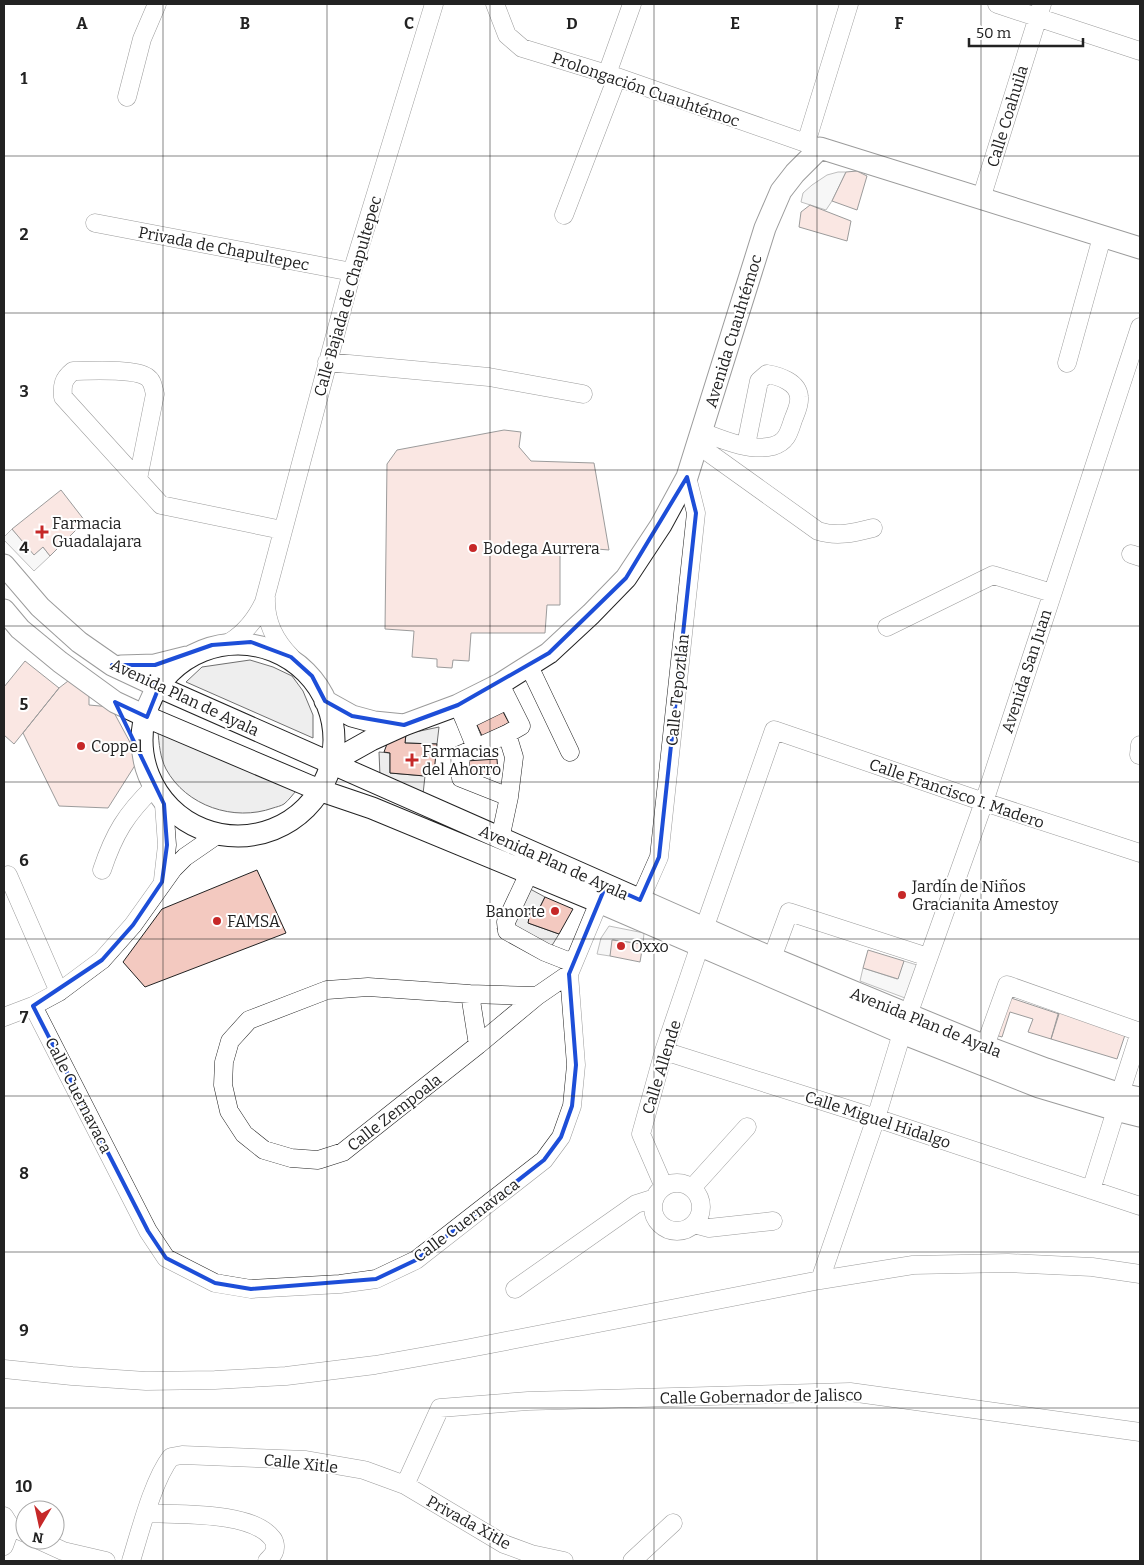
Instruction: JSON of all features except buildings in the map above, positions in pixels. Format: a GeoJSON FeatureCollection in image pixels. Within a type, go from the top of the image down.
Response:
{"type":"FeatureCollection","features":[{"type":"Feature","properties":{"kind":"main road"},"geometry":{"type":"LineString","coordinates":[[813,145],[1140,248]]}},
{"type":"Feature","properties":{"kind":"main road","name":"Avenida Cuauhtémoc"},"geometry":{"type":"LineString","coordinates":[[330,763],[371,740],[404,725],[461,713],[504,692],[528,666],[549,654],[626,578],[661,525],[688,477],[765,228],[781,191],[813,145]]}},
{"type":"Feature","properties":{"kind":"main road","name":"Avenida Plan de Ayala"},"geometry":{"type":"LineString","coordinates":[[4,564],[40,607],[79,642],[112,665],[371,782],[640,900],[702,937],[905,1024],[985,1046],[1125,1101],[1140,1116]]}},
{"type":"Feature","properties":{"kind":"main road","name":"Avenida Plan de Ayala"},"geometry":{"type":"LineString","coordinates":[[4,610],[20,629],[60,662],[115,702],[147,717],[319,790],[372,808],[599,902],[702,937],[772,958],[905,1024],[1039,1087],[1125,1101]]}},
{"type":"Feature","properties":{"kind":"main road"},"geometry":{"type":"LineString","coordinates":[[155,787],[144,742],[147,717],[159,687],[177,668],[212,645],[230,642],[251,642],[272,648],[291,657],[312,676],[325,701],[332,733],[330,763],[319,790],[302,812],[280,827]]}},
{"type":"Feature","properties":{"kind":"main road"},"geometry":{"type":"LineString","coordinates":[[112,665],[141,667],[169,663],[196,654]]}},
{"type":"Feature","properties":{"kind":"main road","name":"Avenida Cuauhtémoc"},"geometry":{"type":"LineString","coordinates":[[325,701],[352,716],[374,722],[404,725]]}},
{"type":"Feature","properties":{"kind":"main road"},"geometry":{"type":"LineString","coordinates":[[115,702],[133,734],[155,787],[187,824],[214,836],[236,839],[259,836],[295,818],[327,808],[350,806],[372,808]]}},
{"type":"Feature","properties":{"kind":"main road"},"geometry":{"type":"LineString","coordinates":[[371,740],[362,752],[361,761],[362,769],[371,782]]}},
{"type":"Feature","properties":{"kind":"street"},"geometry":{"type":"LineString","coordinates":[[127,97],[142,40],[157,4]]}},
{"type":"Feature","properties":{"kind":"street","name":"Calle Bajada de Chapultepec"},"geometry":{"type":"LineString","coordinates":[[230,642],[252,623],[259,613],[267,590],[352,272],[434,4]]}},
{"type":"Feature","properties":{"kind":"street","name":"Prolongación Cuauhtémoc"},"geometry":{"type":"LineString","coordinates":[[495,4],[507,35],[522,48],[612,76],[813,145]]}},
{"type":"Feature","properties":{"kind":"street"},"geometry":{"type":"LineString","coordinates":[[564,215],[612,76],[632,4]]}},
{"type":"Feature","properties":{"kind":"street"},"geometry":{"type":"LineString","coordinates":[[813,145],[849,4]]}},
{"type":"Feature","properties":{"kind":"street"},"geometry":{"type":"LineString","coordinates":[[997,4],[1040,10],[1140,51]]}},
{"type":"Feature","properties":{"kind":"street","name":"Calle Coahuila"},"geometry":{"type":"LineString","coordinates":[[981,199],[1040,10]]}},
{"type":"Feature","properties":{"kind":"street","name":"Privada de Chapultepec"},"geometry":{"type":"LineString","coordinates":[[96,224],[352,272]]}},
{"type":"Feature","properties":{"kind":"street"},"geometry":{"type":"LineString","coordinates":[[1067,363],[1102,236]]}},
{"type":"Feature","properties":{"kind":"street","name":"Avenida San Juan"},"geometry":{"type":"LineString","coordinates":[[820,1280],[876,1118],[905,1024],[984,802],[1140,326]]}},
{"type":"Feature","properties":{"kind":"street"},"geometry":{"type":"LineString","coordinates":[[327,362],[489,377],[583,394]]}},
{"type":"Feature","properties":{"kind":"street"},"geometry":{"type":"LineString","coordinates":[[138,480],[155,394],[152,383],[147,376],[135,372],[73,371],[66,376],[62,385],[63,397],[138,480],[161,505],[282,530]]}},
{"type":"Feature","properties":{"kind":"street"},"geometry":{"type":"LineString","coordinates":[[700,438],[721,439],[746,445]]}},
{"type":"Feature","properties":{"kind":"street"},"geometry":{"type":"LineString","coordinates":[[700,438],[818,531],[831,535],[873,528]]}},
{"type":"Feature","properties":{"kind":"street","name":"Calle Tepoztlán"},"geometry":{"type":"LineString","coordinates":[[640,900],[659,857],[696,513],[688,477]]}},
{"type":"Feature","properties":{"kind":"street"},"geometry":{"type":"LineString","coordinates":[[887,627],[993,576],[1052,593]]}},
{"type":"Feature","properties":{"kind":"street","name":"Calle Bajada de Chapultepec"},"geometry":{"type":"LineString","coordinates":[[267,590],[267,609],[271,628],[283,649],[291,657]]}},
{"type":"Feature","properties":{"kind":"street"},"geometry":{"type":"LineString","coordinates":[[528,666],[570,752]]}},
{"type":"Feature","properties":{"kind":"street"},"geometry":{"type":"LineString","coordinates":[[504,692],[521,726],[460,754],[461,778],[509,797]]}},
{"type":"Feature","properties":{"kind":"street"},"geometry":{"type":"LineString","coordinates":[[461,713],[476,748]]}},
{"type":"Feature","properties":{"kind":"street","name":"Calle Francisco I. Madero"},"geometry":{"type":"LineString","coordinates":[[774,730],[1140,853]]}},
{"type":"Feature","properties":{"kind":"street","name":"Calle Allende"},"geometry":{"type":"LineString","coordinates":[[659,1192],[641,1134],[664,1051],[774,730]]}},
{"type":"Feature","properties":{"kind":"street"},"geometry":{"type":"LineString","coordinates":[[500,839],[509,797],[514,757],[506,734]]}},
{"type":"Feature","properties":{"kind":"street"},"geometry":{"type":"LineString","coordinates":[[102,870],[111,844],[121,825],[135,805],[155,787]]}},
{"type":"Feature","properties":{"kind":"street"},"geometry":{"type":"LineString","coordinates":[[155,787],[167,845],[162,882]]}},
{"type":"Feature","properties":{"kind":"street"},"geometry":{"type":"LineString","coordinates":[[4,1016],[33,1006],[59,992],[102,960],[134,925],[162,882],[185,856],[214,836]]}},
{"type":"Feature","properties":{"kind":"street"},"geometry":{"type":"LineString","coordinates":[[529,873],[506,922],[507,931],[571,969]]}},
{"type":"Feature","properties":{"kind":"street"},"geometry":{"type":"LineString","coordinates":[[8,874],[59,992]]}},
{"type":"Feature","properties":{"kind":"street","name":"Calle Cuernavaca"},"geometry":{"type":"LineString","coordinates":[[33,1006],[148,1231],[166,1258],[215,1284],[251,1289],[340,1284],[376,1278],[416,1260],[544,1160],[561,1137],[572,1106],[576,1065],[571,969],[599,902]]}},
{"type":"Feature","properties":{"kind":"street"},"geometry":{"type":"LineString","coordinates":[[772,958],[789,912],[928,957]]}},
{"type":"Feature","properties":{"kind":"street","name":"Calle Zempoala"},"geometry":{"type":"LineString","coordinates":[[537,996],[470,994],[368,987],[327,990],[248,1020],[230,1041],[224,1062],[222,1085],[229,1111],[244,1134],[264,1150],[291,1158],[318,1160],[343,1152],[571,969]]}},
{"type":"Feature","properties":{"kind":"street"},"geometry":{"type":"LineString","coordinates":[[985,1046],[1007,985],[1140,1032],[1125,1101],[1091,1190]]}},
{"type":"Feature","properties":{"kind":"street"},"geometry":{"type":"LineString","coordinates":[[470,994],[478,1045]]}},
{"type":"Feature","properties":{"kind":"street","name":"Calle Miguel Hidalgo"},"geometry":{"type":"LineString","coordinates":[[664,1051],[876,1118],[1140,1206]]}},
{"type":"Feature","properties":{"kind":"street"},"geometry":{"type":"LineString","coordinates":[[692,1188],[747,1127]]}},
{"type":"Feature","properties":{"kind":"street"},"geometry":{"type":"LineString","coordinates":[[515,1289],[636,1204],[673,1183],[683,1184],[692,1188],[699,1196],[701,1206],[694,1224],[686,1229],[677,1230],[668,1228],[660,1223],[655,1216],[653,1207],[659,1192]]}},
{"type":"Feature","properties":{"kind":"street"},"geometry":{"type":"LineString","coordinates":[[694,1224],[709,1228],[773,1221]]}},
{"type":"Feature","properties":{"kind":"street"},"geometry":{"type":"LineString","coordinates":[[4,1369],[146,1381],[286,1376],[478,1347],[820,1280],[914,1265],[989,1263],[1092,1267],[1140,1274]]}},
{"type":"Feature","properties":{"kind":"street","name":"Calle Gobernador de Jalisco"},"geometry":{"type":"LineString","coordinates":[[405,1485],[440,1408],[537,1401],[850,1392],[1140,1432]]}},
{"type":"Feature","properties":{"kind":"street","name":"Calle Xitle"},"geometry":{"type":"LineString","coordinates":[[132,1561],[146,1513],[164,1465],[171,1457],[182,1455],[306,1460],[364,1470],[405,1485]]}},
{"type":"Feature","properties":{"kind":"street","name":"Privada Xitle"},"geometry":{"type":"LineString","coordinates":[[405,1485],[504,1544],[531,1554],[564,1561]]}},
{"type":"Feature","properties":{"kind":"street"},"geometry":{"type":"LineString","coordinates":[[146,1513],[229,1518],[249,1522],[266,1530],[275,1541],[275,1551],[267,1561]]}},
{"type":"Feature","properties":{"kind":"street"},"geometry":{"type":"LineString","coordinates":[[632,1561],[673,1523]]}},
{"type":"Feature","properties":{"kind":"street"},"geometry":{"type":"LineString","coordinates":[[4,1546],[13,1525]]}},
{"type":"Feature","properties":{"kind":"street"},"geometry":{"type":"LineString","coordinates":[[61,1550],[106,1561]]}},
{"type":"Feature","properties":{"kind":"highlighted area"},"geometry":{"type":"Polygon","coordinates":[[[687,477],[696,513],[659,857],[640,900],[606,885],[569,974],[576,1065],[572,1106],[561,1137],[544,1160],[416,1260],[376,1279],[251,1289],[215,1283],[166,1258],[148,1231],[33,1006],[102,960],[133,925],[162,882],[167,845],[164,804],[115,702],[147,717],[159,687],[112,665],[155,665],[212,645],[251,642],[291,657],[312,676],[325,701],[352,716],[404,725],[458,705],[549,653],[626,578],[687,477]]]}},
{"type":"Feature","properties":{"kind":"shaded area"},"geometry":{"type":"Polygon","coordinates":[[[846,172],[826,210],[801,202],[803,193],[812,185],[827,175],[846,172]]]}},
{"type":"Feature","properties":{"kind":"shaded area"},"geometry":{"type":"Polygon","coordinates":[[[12,529],[34,554],[43,547],[50,556],[34,571],[4,540],[4,537],[12,529]]]}},
{"type":"Feature","properties":{"kind":"shaded area"},"geometry":{"type":"Polygon","coordinates":[[[250,660],[273,667],[292,676],[303,691],[313,715],[313,738],[186,682],[202,667],[250,660]]]}},
{"type":"Feature","properties":{"kind":"shaded area"},"geometry":{"type":"Polygon","coordinates":[[[439,727],[437,744],[405,743],[406,734],[439,727]]]}},
{"type":"Feature","properties":{"kind":"shaded area"},"geometry":{"type":"Polygon","coordinates":[[[158,731],[297,790],[283,805],[258,812],[227,812],[212,808],[186,793],[175,782],[162,760],[158,731]]]}},
{"type":"Feature","properties":{"kind":"shaded area"},"geometry":{"type":"Polygon","coordinates":[[[379,752],[390,753],[390,773],[425,776],[423,794],[380,776],[379,752]]]}},
{"type":"Feature","properties":{"kind":"shaded area"},"geometry":{"type":"Polygon","coordinates":[[[519,883],[545,897],[537,913],[528,923],[559,934],[548,952],[497,929],[519,883]]]}},
{"type":"Feature","properties":{"kind":"shaded area"},"geometry":{"type":"Polygon","coordinates":[[[609,926],[644,933],[643,944],[613,940],[610,956],[597,954],[601,938],[609,926]]]}},
{"type":"Feature","properties":{"kind":"shaded area"},"geometry":{"type":"Polygon","coordinates":[[[904,961],[917,965],[905,998],[860,981],[863,968],[897,979],[904,961]]]}},
{"type":"Feature","properties":{"kind":"place","name":"Farmacia Guadalajara"},"geometry":{"type":"Point","coordinates":[42,532]}},
{"type":"Feature","properties":{"kind":"place","name":"Bodega Aurrera"},"geometry":{"type":"Point","coordinates":[473,548]}},
{"type":"Feature","properties":{"kind":"place","name":"Coppel"},"geometry":{"type":"Point","coordinates":[81,746]}},
{"type":"Feature","properties":{"kind":"place","name":"Farmacias del Ahorro"},"geometry":{"type":"Point","coordinates":[412,760]}},
{"type":"Feature","properties":{"kind":"place","name":"Jardín de Niños Gracianita Amestoy"},"geometry":{"type":"Point","coordinates":[902,895]}},
{"type":"Feature","properties":{"kind":"place","name":"Banorte"},"geometry":{"type":"Point","coordinates":[555,911]}},
{"type":"Feature","properties":{"kind":"place","name":"FAMSA"},"geometry":{"type":"Point","coordinates":[217,921]}},
{"type":"Feature","properties":{"kind":"place","name":"Oxxo"},"geometry":{"type":"Point","coordinates":[621,946]}}]}
